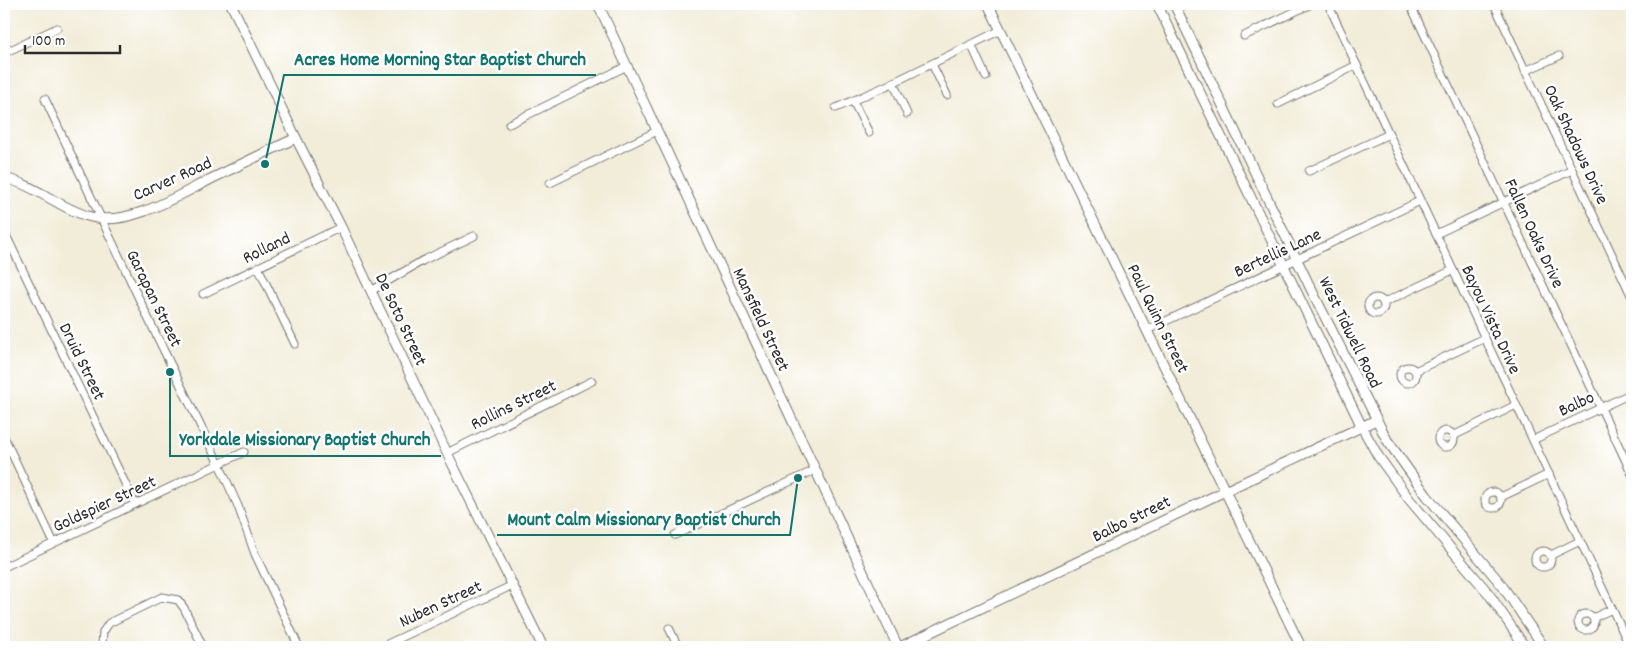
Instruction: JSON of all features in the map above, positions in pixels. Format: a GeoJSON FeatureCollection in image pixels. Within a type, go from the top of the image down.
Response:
{"type":"FeatureCollection","features":[{"type":"Feature","properties":{"kind":"street","name":"De Soto Street"},"geometry":{"type":"LineString","coordinates":[[232,4],[341,227],[447,453],[543,647]]}},
{"type":"Feature","properties":{"kind":"street","name":"Mansfield Street"},"geometry":{"type":"LineString","coordinates":[[598,4],[899,647]]}},
{"type":"Feature","properties":{"kind":"street","name":"Paul Quinn Street"},"geometry":{"type":"LineString","coordinates":[[988,4],[1301,647]]}},
{"type":"Feature","properties":{"kind":"street","name":"West Tidwell Road"},"geometry":{"type":"LineString","coordinates":[[1157,4],[1362,427],[1394,479],[1489,594],[1524,644]]}},
{"type":"Feature","properties":{"kind":"street","name":"West Tidwell Road"},"geometry":{"type":"LineString","coordinates":[[1174,4],[1386,440],[1451,526],[1502,584],[1544,647]]}},
{"type":"Feature","properties":{"kind":"street"},"geometry":{"type":"LineString","coordinates":[[1244,36],[1311,4]]}},
{"type":"Feature","properties":{"kind":"street","name":"Bayou Vista Drive"},"geometry":{"type":"LineString","coordinates":[[1328,4],[1631,646]]}},
{"type":"Feature","properties":{"kind":"street","name":"Fallen Oaks Drive"},"geometry":{"type":"LineString","coordinates":[[1410,4],[1632,474]]}},
{"type":"Feature","properties":{"kind":"street","name":"Oak Shadows Drive"},"geometry":{"type":"LineString","coordinates":[[1494,4],[1632,297]]}},
{"type":"Feature","properties":{"kind":"street"},"geometry":{"type":"LineString","coordinates":[[4,53],[57,28]]}},
{"type":"Feature","properties":{"kind":"street"},"geometry":{"type":"LineString","coordinates":[[836,108],[1001,30]]}},
{"type":"Feature","properties":{"kind":"street"},"geometry":{"type":"LineString","coordinates":[[971,44],[986,76]]}},
{"type":"Feature","properties":{"kind":"street"},"geometry":{"type":"LineString","coordinates":[[1526,71],[1558,56]]}},
{"type":"Feature","properties":{"kind":"street"},"geometry":{"type":"LineString","coordinates":[[932,64],[947,95]]}},
{"type":"Feature","properties":{"kind":"street"},"geometry":{"type":"LineString","coordinates":[[1278,104],[1357,65]]}},
{"type":"Feature","properties":{"kind":"street"},"geometry":{"type":"LineString","coordinates":[[509,124],[627,66]]}},
{"type":"Feature","properties":{"kind":"street"},"geometry":{"type":"LineString","coordinates":[[893,82],[907,114]]}},
{"type":"Feature","properties":{"kind":"street","name":"Garapan Street"},"geometry":{"type":"LineString","coordinates":[[45,99],[219,464],[238,506],[255,554],[299,647]]}},
{"type":"Feature","properties":{"kind":"street"},"geometry":{"type":"LineString","coordinates":[[853,101],[869,133]]}},
{"type":"Feature","properties":{"kind":"street"},"geometry":{"type":"LineString","coordinates":[[1218,130],[1232,123]]}},
{"type":"Feature","properties":{"kind":"street"},"geometry":{"type":"LineString","coordinates":[[550,184],[657,131]]}},
{"type":"Feature","properties":{"kind":"street"},"geometry":{"type":"LineString","coordinates":[[1309,171],[1389,134]]}},
{"type":"Feature","properties":{"kind":"street","name":"Carver Road"},"geometry":{"type":"LineString","coordinates":[[4,178],[16,180],[73,210],[101,219],[121,217],[153,207],[296,138]]}},
{"type":"Feature","properties":{"kind":"street"},"geometry":{"type":"LineString","coordinates":[[1436,234],[1572,170]]}},
{"type":"Feature","properties":{"kind":"street","name":"Bertellis Lane"},"geometry":{"type":"LineString","coordinates":[[1147,330],[1420,201]]}},
{"type":"Feature","properties":{"kind":"street","name":"Rolland"},"geometry":{"type":"LineString","coordinates":[[203,294],[341,227]]}},
{"type":"Feature","properties":{"kind":"street","name":"Druid Street"},"geometry":{"type":"LineString","coordinates":[[4,231],[134,504]]}},
{"type":"Feature","properties":{"kind":"street"},"geometry":{"type":"LineString","coordinates":[[371,291],[422,261],[474,236]]}},
{"type":"Feature","properties":{"kind":"street"},"geometry":{"type":"LineString","coordinates":[[258,267],[295,344]]}},
{"type":"Feature","properties":{"kind":"street"},"geometry":{"type":"LineString","coordinates":[[1383,303],[1452,270]]}},
{"type":"Feature","properties":{"kind":"street"},"geometry":{"type":"LineString","coordinates":[[1416,371],[1485,338]]}},
{"type":"Feature","properties":{"kind":"street","name":"Rollins Street"},"geometry":{"type":"LineString","coordinates":[[447,453],[592,382]]}},
{"type":"Feature","properties":{"kind":"street","name":"Balbo"},"geometry":{"type":"LineString","coordinates":[[1533,440],[1632,393]]}},
{"type":"Feature","properties":{"kind":"street"},"geometry":{"type":"LineString","coordinates":[[1453,436],[1516,405]]}},
{"type":"Feature","properties":{"kind":"street","name":"Balbo Street"},"geometry":{"type":"LineString","coordinates":[[899,647],[1376,420]]}},
{"type":"Feature","properties":{"kind":"street"},"geometry":{"type":"LineString","coordinates":[[4,437],[54,543]]}},
{"type":"Feature","properties":{"kind":"street","name":"Goldspier Street"},"geometry":{"type":"LineString","coordinates":[[4,567],[244,452]]}},
{"type":"Feature","properties":{"kind":"street"},"geometry":{"type":"LineString","coordinates":[[675,535],[815,470]]}},
{"type":"Feature","properties":{"kind":"street"},"geometry":{"type":"LineString","coordinates":[[1500,497],[1549,474]]}},
{"type":"Feature","properties":{"kind":"street"},"geometry":{"type":"LineString","coordinates":[[1440,536],[1451,526]]}},
{"type":"Feature","properties":{"kind":"street"},"geometry":{"type":"LineString","coordinates":[[1551,555],[1580,541]]}},
{"type":"Feature","properties":{"kind":"street","name":"Nuben Street"},"geometry":{"type":"LineString","coordinates":[[381,647],[513,585]]}},
{"type":"Feature","properties":{"kind":"street"},"geometry":{"type":"LineString","coordinates":[[104,647],[102,644],[103,632],[109,623],[162,597],[178,600],[184,608],[203,647]]}},
{"type":"Feature","properties":{"kind":"street"},"geometry":{"type":"LineString","coordinates":[[1594,618],[1612,609]]}},
{"type":"Feature","properties":{"kind":"street"},"geometry":{"type":"LineString","coordinates":[[669,628],[678,647]]}},
{"type":"Feature","properties":{"kind":"street"},"geometry":{"type":"LineString","coordinates":[[1524,644],[1535,633]]}},
{"type":"Feature","properties":{"kind":"place","name":"Acres Home Morning Star Baptist Church"},"geometry":{"type":"Point","coordinates":[265,164]}},
{"type":"Feature","properties":{"kind":"place","name":"Yorkdale Missionary Baptist Church"},"geometry":{"type":"Point","coordinates":[170,372]}},
{"type":"Feature","properties":{"kind":"place","name":"Mount Calm Missionary Baptist Church"},"geometry":{"type":"Point","coordinates":[798,478]}}]}
